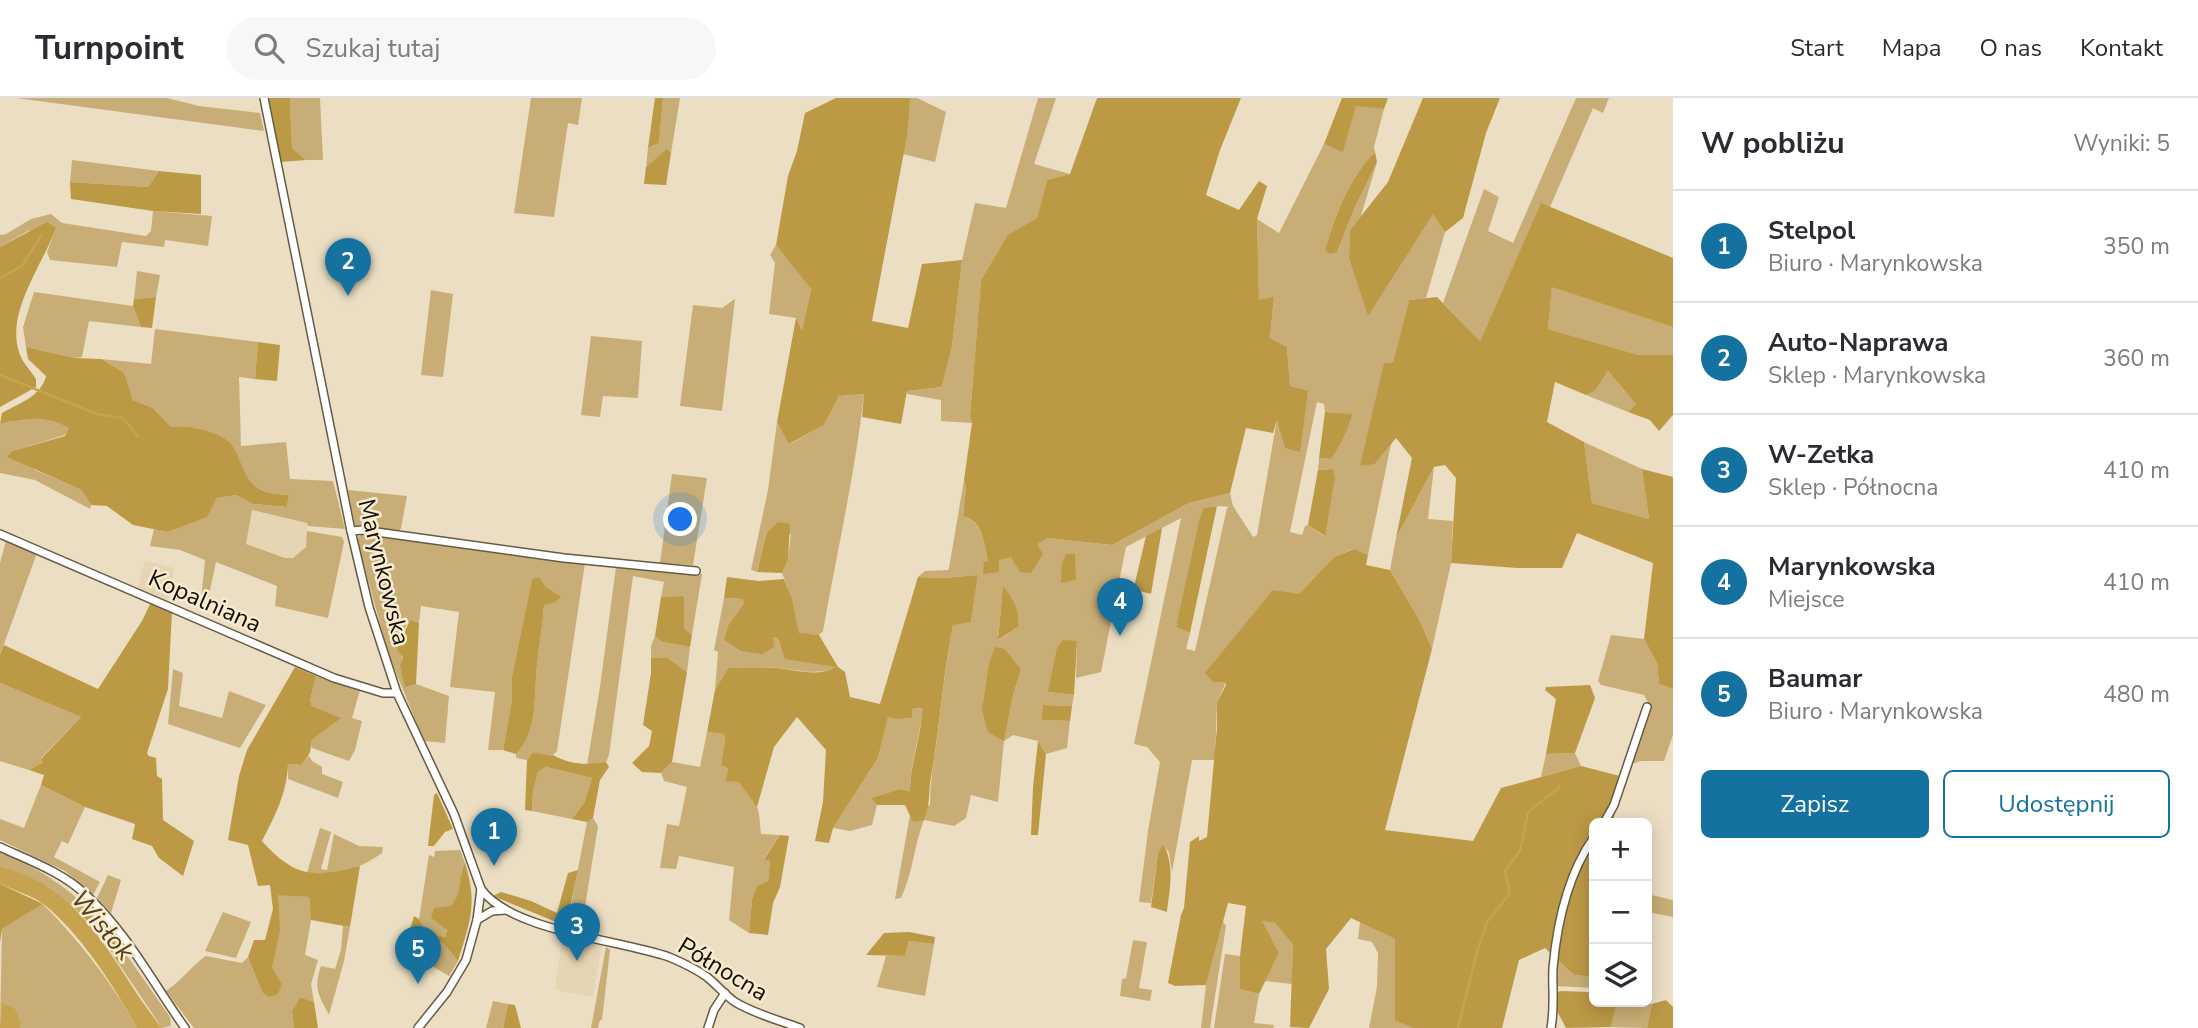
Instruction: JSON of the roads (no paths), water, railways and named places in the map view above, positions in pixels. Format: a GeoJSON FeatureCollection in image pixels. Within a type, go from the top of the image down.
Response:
{"type":"FeatureCollection","features":[{"type":"Feature","properties":{"kind":"street","name":"Marynkowska"},"geometry":{"type":"LineString","coordinates":[[264,98],[351,531],[369,607],[397,693],[454,814],[481,889],[477,920],[466,960],[418,1028]]}},
{"type":"Feature","properties":{"kind":"street"},"geometry":{"type":"LineString","coordinates":[[351,531],[564,558],[696,570]]}},
{"type":"Feature","properties":{"kind":"street","name":"Kopalniana"},"geometry":{"type":"LineString","coordinates":[[0,534],[334,678],[383,693],[397,693]]}},
{"type":"Feature","properties":{"kind":"street"},"geometry":{"type":"LineString","coordinates":[[1607,818],[1614,805],[1647,707]]}},
{"type":"Feature","properties":{"kind":"street"},"geometry":{"type":"LineString","coordinates":[[1551,1028],[1555,1009],[1553,968],[1559,927],[1571,879],[1589,844]]}},
{"type":"Feature","properties":{"kind":"street"},"geometry":{"type":"LineString","coordinates":[[0,846],[41,865],[83,892],[118,930],[185,1028]]}},
{"type":"Feature","properties":{"kind":"street","name":"Północna"},"geometry":{"type":"LineString","coordinates":[[481,889],[488,899],[505,910],[594,940],[637,946],[672,958],[705,976],[725,993],[757,1013],[800,1028]]}},
{"type":"Feature","properties":{"kind":"street"},"geometry":{"type":"LineString","coordinates":[[477,920],[492,912],[505,910]]}},
{"type":"Feature","properties":{"kind":"street"},"geometry":{"type":"LineString","coordinates":[[708,1028],[714,1010],[725,993]]}},
{"type":"Feature","properties":{"kind":"waterway"},"geometry":{"type":"LineString","coordinates":[[0,278],[22,266],[41,236]]}},
{"type":"Feature","properties":{"kind":"waterway"},"geometry":{"type":"LineString","coordinates":[[0,375],[97,414],[123,418],[138,436]]}},
{"type":"Feature","properties":{"kind":"waterway"},"geometry":{"type":"LineString","coordinates":[[1458,1028],[1487,922],[1510,893],[1505,871],[1520,851],[1528,812],[1560,787]]}},
{"type":"Feature","properties":{"kind":"place","name":"Auto-Naprawa"},"geometry":{"type":"Point","coordinates":[348,296]}},
{"type":"Feature","properties":{"kind":"place","name":"Marynkowska"},"geometry":{"type":"Point","coordinates":[1120,636]}},
{"type":"Feature","properties":{"kind":"place","name":"Stelpol"},"geometry":{"type":"Point","coordinates":[494,866]}},
{"type":"Feature","properties":{"kind":"place","name":"W-Zetka"},"geometry":{"type":"Point","coordinates":[577,961]}},
{"type":"Feature","properties":{"kind":"place","name":"Baumar"},"geometry":{"type":"Point","coordinates":[418,984]}},
{"type":"Feature","properties":{"kind":"water label","name":"Wisłok"},"geometry":{"type":"Point","coordinates":[103,925]}}]}
